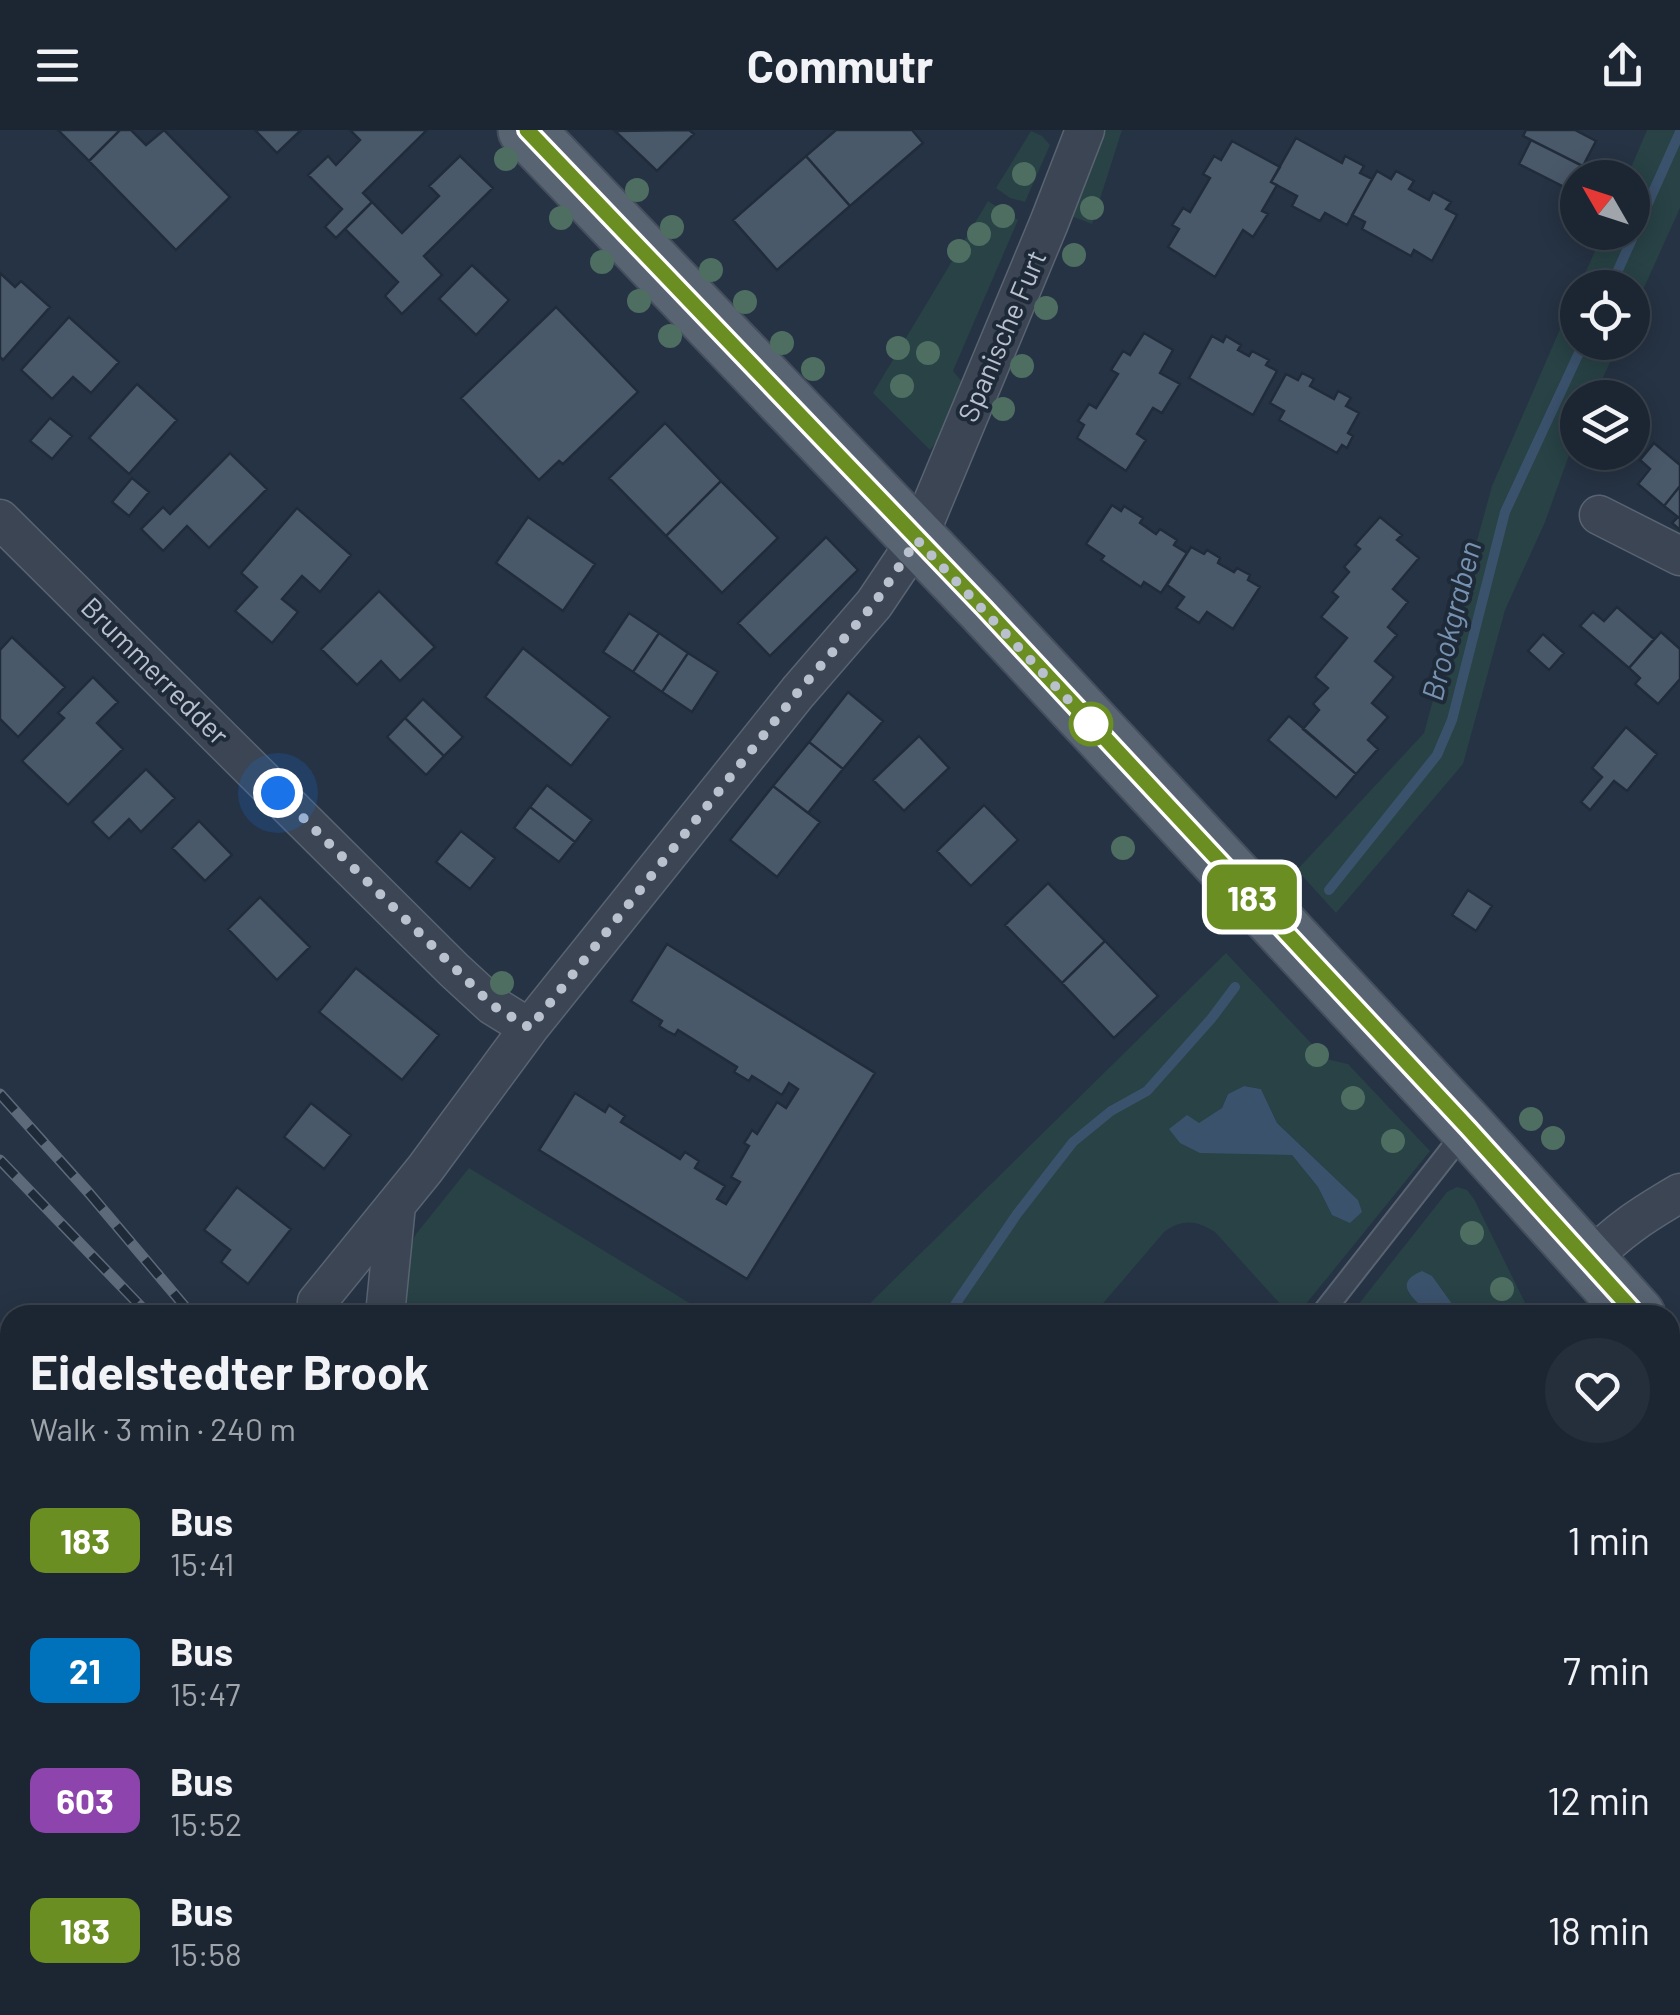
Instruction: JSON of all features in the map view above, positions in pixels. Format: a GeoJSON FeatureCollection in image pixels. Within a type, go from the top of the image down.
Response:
{"type":"FeatureCollection","features":[{"type":"Feature","properties":{"kind":"main road"},"geometry":{"type":"LineString","coordinates":[[526,130],[917,540],[1468,1128],[1628,1305]]}},
{"type":"Feature","properties":{"kind":"street","name":"Spanische Furt"},"geometry":{"type":"LineString","coordinates":[[317,1305],[530,1028],[798,692],[874,604],[917,540],[1085,130]]}},
{"type":"Feature","properties":{"kind":"street"},"geometry":{"type":"LineString","coordinates":[[1598,515],[1680,556]]}},
{"type":"Feature","properties":{"kind":"street","name":"Brummerredder"},"geometry":{"type":"LineString","coordinates":[[0,519],[454,970],[492,1005],[530,1028]]}},
{"type":"Feature","properties":{"kind":"street"},"geometry":{"type":"LineString","coordinates":[[1589,1262],[1644,1213],[1680,1193]]}},
{"type":"Feature","properties":{"kind":"street"},"geometry":{"type":"LineString","coordinates":[[386,1305],[396,1206]]}},
{"type":"Feature","properties":{"kind":"lane"},"geometry":{"type":"LineString","coordinates":[[1329,1305],[1468,1128]]}},
{"type":"Feature","properties":{"kind":"green space"},"geometry":{"type":"Polygon","coordinates":[[[1102,130],[1122,130],[1092,224],[1071,216],[1102,130]]]}},
{"type":"Feature","properties":{"kind":"green space"},"geometry":{"type":"Polygon","coordinates":[[[1647,130],[1680,130],[1680,208],[1650,274],[1650,270],[1587,270],[1595,250],[1650,250],[1650,160],[1634,160],[1647,130]]]}},
{"type":"Feature","properties":{"kind":"green space"},"geometry":{"type":"Polygon","coordinates":[[[1031,131],[1050,145],[1025,202],[996,188],[1031,131]]]}},
{"type":"Feature","properties":{"kind":"green space"},"geometry":{"type":"Polygon","coordinates":[[[988,201],[1018,220],[953,371],[963,383],[930,450],[873,393],[988,201]]]}},
{"type":"Feature","properties":{"kind":"green space"},"geometry":{"type":"Polygon","coordinates":[[[1560,329],[1560,360],[1611,360],[1602,380],[1560,380],[1560,470],[1564,470],[1505,610],[1463,764],[1336,913],[1297,870],[1424,733],[1492,486],[1560,329]]]}},
{"type":"Feature","properties":{"kind":"green space"},"geometry":{"type":"Polygon","coordinates":[[[1226,953],[1326,1059],[1348,1064],[1430,1151],[1305,1305],[1281,1305],[1215,1232],[1202,1225],[1178,1224],[1165,1231],[1102,1305],[868,1305],[1226,953]],[[1244,1086],[1228,1094],[1222,1108],[1199,1124],[1187,1116],[1170,1129],[1292,1155],[1318,1187],[1332,1215],[1358,1200],[1277,1123],[1261,1089],[1244,1086]]]}},
{"type":"Feature","properties":{"kind":"green space"},"geometry":{"type":"Polygon","coordinates":[[[469,1168],[693,1305],[398,1305],[405,1257],[416,1234],[469,1168]]]}},
{"type":"Feature","properties":{"kind":"green space"},"geometry":{"type":"Polygon","coordinates":[[[1457,1187],[1467,1190],[1474,1199],[1526,1305],[1449,1305],[1408,1292],[1421,1305],[1358,1305],[1447,1192],[1457,1187]]]}},
{"type":"Feature","properties":{"kind":"water"},"geometry":{"type":"Polygon","coordinates":[[[1244,1086],[1261,1089],[1277,1123],[1358,1200],[1362,1212],[1350,1223],[1332,1215],[1318,1187],[1292,1155],[1200,1153],[1180,1143],[1169,1129],[1187,1115],[1199,1123],[1222,1108],[1228,1094],[1244,1086]]]}},
{"type":"Feature","properties":{"kind":"water"},"geometry":{"type":"Polygon","coordinates":[[[1422,1271],[1432,1276],[1453,1305],[1420,1305],[1407,1287],[1413,1276],[1422,1271]]]}},
{"type":"Feature","properties":{"kind":"building"},"geometry":{"type":"Polygon","coordinates":[[[58,130],[120,130],[89,161],[58,130]]]}},
{"type":"Feature","properties":{"kind":"building"},"geometry":{"type":"Polygon","coordinates":[[[120,130],[131,130],[146,145],[164,130],[230,197],[176,250],[89,161],[120,130]]]}},
{"type":"Feature","properties":{"kind":"building"},"geometry":{"type":"Polygon","coordinates":[[[255,130],[301,130],[277,153],[255,130]]]}},
{"type":"Feature","properties":{"kind":"building"},"geometry":{"type":"Polygon","coordinates":[[[350,130],[427,130],[363,193],[372,202],[336,238],[325,227],[342,209],[308,175],[328,156],[336,165],[360,140],[350,130]]]}},
{"type":"Feature","properties":{"kind":"building"},"geometry":{"type":"Polygon","coordinates":[[[689,130],[694,134],[657,171],[615,131],[689,130]]]}},
{"type":"Feature","properties":{"kind":"building"},"geometry":{"type":"Polygon","coordinates":[[[836,130],[912,130],[923,143],[850,206],[806,156],[836,130]]]}},
{"type":"Feature","properties":{"kind":"building"},"geometry":{"type":"Polygon","coordinates":[[[1526,130],[1575,130],[1596,141],[1586,160],[1571,160],[1523,136],[1526,130]]]}},
{"type":"Feature","properties":{"kind":"building"},"geometry":{"type":"Polygon","coordinates":[[[1296,138],[1342,163],[1345,156],[1364,166],[1360,173],[1372,179],[1347,225],[1325,213],[1320,221],[1292,206],[1297,196],[1271,182],[1296,138]]]}},
{"type":"Feature","properties":{"kind":"building"},"geometry":{"type":"Polygon","coordinates":[[[1531,140],[1570,160],[1560,160],[1560,185],[1519,164],[1531,140]]]}},
{"type":"Feature","properties":{"kind":"building"},"geometry":{"type":"Polygon","coordinates":[[[1232,141],[1280,167],[1271,182],[1277,185],[1262,211],[1268,214],[1253,237],[1243,230],[1215,277],[1168,247],[1179,229],[1172,225],[1183,208],[1190,212],[1210,178],[1203,174],[1214,156],[1221,160],[1232,141]]]}},
{"type":"Feature","properties":{"kind":"building"},"geometry":{"type":"Polygon","coordinates":[[[460,156],[493,188],[424,256],[442,275],[402,314],[385,296],[398,282],[345,229],[372,202],[402,233],[439,196],[429,186],[460,156]]]}},
{"type":"Feature","properties":{"kind":"building"},"geometry":{"type":"Polygon","coordinates":[[[806,156],[850,206],[777,270],[733,220],[806,156]]]}},
{"type":"Feature","properties":{"kind":"building"},"geometry":{"type":"Polygon","coordinates":[[[1377,171],[1391,179],[1396,171],[1414,181],[1409,189],[1429,200],[1433,192],[1451,202],[1446,209],[1457,215],[1432,261],[1414,250],[1411,256],[1362,229],[1365,222],[1352,215],[1377,171]]]}},
{"type":"Feature","properties":{"kind":"building"},"geometry":{"type":"Polygon","coordinates":[[[472,265],[509,300],[476,335],[439,299],[472,265]]]}},
{"type":"Feature","properties":{"kind":"building"},"geometry":{"type":"Polygon","coordinates":[[[0,273],[15,287],[21,281],[50,307],[3,360],[0,357],[0,273]]]}},
{"type":"Feature","properties":{"kind":"building"},"geometry":{"type":"Polygon","coordinates":[[[556,307],[638,392],[563,464],[559,461],[539,480],[461,398],[556,307]]]}},
{"type":"Feature","properties":{"kind":"building"},"geometry":{"type":"Polygon","coordinates":[[[69,317],[119,362],[91,393],[73,377],[52,399],[21,370],[69,317]]]}},
{"type":"Feature","properties":{"kind":"building"},"geometry":{"type":"Polygon","coordinates":[[[1144,333],[1173,350],[1160,373],[1180,384],[1162,413],[1153,408],[1137,434],[1146,440],[1126,471],[1077,438],[1084,425],[1078,421],[1089,404],[1096,408],[1118,374],[1111,370],[1123,351],[1130,355],[1144,333]]]}},
{"type":"Feature","properties":{"kind":"building"},"geometry":{"type":"Polygon","coordinates":[[[1212,336],[1223,342],[1226,336],[1241,345],[1238,350],[1249,356],[1252,351],[1269,360],[1266,365],[1277,371],[1253,415],[1189,378],[1212,336]]]}},
{"type":"Feature","properties":{"kind":"building"},"geometry":{"type":"Polygon","coordinates":[[[1302,373],[1314,379],[1310,386],[1334,399],[1338,391],[1351,398],[1346,406],[1359,413],[1348,433],[1353,436],[1347,448],[1342,445],[1337,453],[1279,420],[1284,411],[1270,403],[1286,374],[1298,380],[1302,373]]]}},
{"type":"Feature","properties":{"kind":"building"},"geometry":{"type":"Polygon","coordinates":[[[137,384],[177,420],[129,474],[89,438],[137,384]]]}},
{"type":"Feature","properties":{"kind":"building"},"geometry":{"type":"Polygon","coordinates":[[[50,418],[72,436],[52,459],[30,441],[50,418]]]}},
{"type":"Feature","properties":{"kind":"building"},"geometry":{"type":"Polygon","coordinates":[[[665,423],[721,481],[666,536],[609,478],[665,423]]]}},
{"type":"Feature","properties":{"kind":"building"},"geometry":{"type":"Polygon","coordinates":[[[1654,443],[1680,465],[1680,486],[1664,506],[1638,484],[1650,470],[1650,448],[1654,443]]]}},
{"type":"Feature","properties":{"kind":"building"},"geometry":{"type":"Polygon","coordinates":[[[230,453],[267,489],[209,548],[187,526],[163,551],[141,529],[163,507],[170,514],[230,453]]]}},
{"type":"Feature","properties":{"kind":"building"},"geometry":{"type":"Polygon","coordinates":[[[132,478],[149,492],[129,516],[112,502],[132,478]]]}},
{"type":"Feature","properties":{"kind":"building"},"geometry":{"type":"Polygon","coordinates":[[[721,481],[778,538],[722,593],[666,536],[721,481]]]}},
{"type":"Feature","properties":{"kind":"building"},"geometry":{"type":"Polygon","coordinates":[[[1680,486],[1680,530],[1672,523],[1678,517],[1664,506],[1680,486]]]}},
{"type":"Feature","properties":{"kind":"building"},"geometry":{"type":"Polygon","coordinates":[[[1112,505],[1121,511],[1124,506],[1143,518],[1140,523],[1156,534],[1160,529],[1177,540],[1174,545],[1187,553],[1161,593],[1144,582],[1141,587],[1101,560],[1104,556],[1086,544],[1112,505]]]}},
{"type":"Feature","properties":{"kind":"building"},"geometry":{"type":"Polygon","coordinates":[[[297,508],[351,555],[320,592],[302,576],[282,599],[298,612],[272,643],[235,611],[257,587],[241,573],[297,508]]]}},
{"type":"Feature","properties":{"kind":"building"},"geometry":{"type":"Polygon","coordinates":[[[528,517],[595,564],[563,611],[496,563],[528,517]]]}},
{"type":"Feature","properties":{"kind":"building"},"geometry":{"type":"Polygon","coordinates":[[[1380,517],[1402,535],[1397,540],[1419,558],[1393,589],[1408,602],[1388,627],[1397,635],[1375,661],[1394,677],[1372,703],[1388,717],[1368,740],[1378,749],[1356,774],[1303,729],[1319,710],[1313,704],[1328,688],[1315,677],[1347,638],[1321,617],[1338,597],[1332,592],[1349,572],[1344,567],[1360,549],[1355,545],[1380,517]]]}},
{"type":"Feature","properties":{"kind":"building"},"geometry":{"type":"Polygon","coordinates":[[[826,537],[858,570],[770,656],[738,623],[826,537]]]}},
{"type":"Feature","properties":{"kind":"building"},"geometry":{"type":"Polygon","coordinates":[[[1191,547],[1204,554],[1207,550],[1220,558],[1218,563],[1250,575],[1248,580],[1260,587],[1233,629],[1207,612],[1199,623],[1176,608],[1184,597],[1167,585],[1191,547]]]}},
{"type":"Feature","properties":{"kind":"building"},"geometry":{"type":"Polygon","coordinates":[[[379,591],[435,647],[400,681],[381,661],[357,685],[321,649],[379,591]]]}},
{"type":"Feature","properties":{"kind":"building"},"geometry":{"type":"Polygon","coordinates":[[[1617,607],[1654,639],[1629,668],[1580,626],[1593,612],[1604,621],[1617,607]]]}},
{"type":"Feature","properties":{"kind":"building"},"geometry":{"type":"Polygon","coordinates":[[[629,613],[659,633],[633,672],[603,652],[629,613]]]}},
{"type":"Feature","properties":{"kind":"building"},"geometry":{"type":"Polygon","coordinates":[[[1661,632],[1680,649],[1680,679],[1658,704],[1635,684],[1640,678],[1629,668],[1661,632]]]}},
{"type":"Feature","properties":{"kind":"building"},"geometry":{"type":"Polygon","coordinates":[[[659,633],[688,653],[662,692],[633,672],[659,633]]]}},
{"type":"Feature","properties":{"kind":"building"},"geometry":{"type":"Polygon","coordinates":[[[1543,634],[1564,653],[1549,670],[1528,651],[1543,634]]]}},
{"type":"Feature","properties":{"kind":"building"},"geometry":{"type":"Polygon","coordinates":[[[12,637],[65,687],[18,737],[0,719],[0,650],[12,637]]]}},
{"type":"Feature","properties":{"kind":"building"},"geometry":{"type":"Polygon","coordinates":[[[523,648],[610,717],[571,766],[485,697],[523,648]]]}},
{"type":"Feature","properties":{"kind":"building"},"geometry":{"type":"Polygon","coordinates":[[[688,653],[718,672],[692,712],[662,692],[688,653]]]}},
{"type":"Feature","properties":{"kind":"building"},"geometry":{"type":"Polygon","coordinates":[[[93,677],[118,702],[97,723],[123,749],[68,805],[22,761],[64,718],[58,713],[93,677]]]}},
{"type":"Feature","properties":{"kind":"building"},"geometry":{"type":"Polygon","coordinates":[[[848,692],[883,721],[843,769],[809,742],[848,692]]]}},
{"type":"Feature","properties":{"kind":"building"},"geometry":{"type":"Polygon","coordinates":[[[423,699],[463,737],[444,756],[405,718],[423,699]]]}},
{"type":"Feature","properties":{"kind":"building"},"geometry":{"type":"Polygon","coordinates":[[[1289,716],[1356,774],[1336,798],[1268,740],[1289,716]]]}},
{"type":"Feature","properties":{"kind":"building"},"geometry":{"type":"Polygon","coordinates":[[[405,718],[444,756],[426,775],[387,737],[405,718]]]}},
{"type":"Feature","properties":{"kind":"building"},"geometry":{"type":"Polygon","coordinates":[[[1626,727],[1657,754],[1627,791],[1614,781],[1590,810],[1581,802],[1602,777],[1592,768],[1626,727]]]}},
{"type":"Feature","properties":{"kind":"building"},"geometry":{"type":"Polygon","coordinates":[[[919,736],[949,768],[904,811],[873,780],[919,736]]]}},
{"type":"Feature","properties":{"kind":"building"},"geometry":{"type":"Polygon","coordinates":[[[809,742],[843,769],[808,813],[773,786],[809,742]]]}},
{"type":"Feature","properties":{"kind":"building"},"geometry":{"type":"Polygon","coordinates":[[[146,769],[175,798],[141,832],[129,819],[109,839],[92,822],[146,769]]]}},
{"type":"Feature","properties":{"kind":"building"},"geometry":{"type":"Polygon","coordinates":[[[547,785],[592,820],[575,842],[530,807],[547,785]]]}},
{"type":"Feature","properties":{"kind":"building"},"geometry":{"type":"Polygon","coordinates":[[[773,786],[820,822],[777,877],[730,840],[773,786]]]}},
{"type":"Feature","properties":{"kind":"building"},"geometry":{"type":"Polygon","coordinates":[[[984,805],[1018,840],[971,886],[937,851],[984,805]]]}},
{"type":"Feature","properties":{"kind":"building"},"geometry":{"type":"Polygon","coordinates":[[[530,807],[575,842],[559,862],[514,828],[530,807]]]}},
{"type":"Feature","properties":{"kind":"building"},"geometry":{"type":"Polygon","coordinates":[[[199,821],[232,855],[205,881],[172,848],[199,821]]]}},
{"type":"Feature","properties":{"kind":"building"},"geometry":{"type":"Polygon","coordinates":[[[461,831],[495,858],[470,889],[436,862],[461,831]]]}},
{"type":"Feature","properties":{"kind":"building"},"geometry":{"type":"Polygon","coordinates":[[[1048,883],[1105,941],[1062,983],[1005,925],[1048,883]]]}},
{"type":"Feature","properties":{"kind":"building"},"geometry":{"type":"Polygon","coordinates":[[[1468,890],[1492,906],[1476,931],[1452,915],[1468,890]]]}},
{"type":"Feature","properties":{"kind":"building"},"geometry":{"type":"Polygon","coordinates":[[[260,897],[310,947],[277,980],[228,929],[260,897]]]}},
{"type":"Feature","properties":{"kind":"building"},"geometry":{"type":"Polygon","coordinates":[[[1105,941],[1158,996],[1114,1038],[1062,983],[1105,941]]]}},
{"type":"Feature","properties":{"kind":"building"},"geometry":{"type":"Polygon","coordinates":[[[667,944],[875,1073],[747,1279],[539,1150],[575,1093],[605,1112],[609,1105],[625,1116],[621,1122],[680,1159],[685,1152],[699,1161],[695,1168],[725,1186],[717,1199],[726,1204],[740,1182],[731,1177],[749,1146],[744,1143],[752,1130],[757,1134],[777,1102],[786,1108],[798,1089],[789,1083],[782,1095],[752,1076],[749,1081],[734,1072],[737,1067],[678,1030],[675,1035],[659,1026],[662,1021],[631,1001],[667,944]]]}},
{"type":"Feature","properties":{"kind":"building"},"geometry":{"type":"Polygon","coordinates":[[[356,968],[439,1035],[402,1080],[319,1012],[356,968]]]}},
{"type":"Feature","properties":{"kind":"building"},"geometry":{"type":"Polygon","coordinates":[[[311,1103],[351,1135],[324,1169],[284,1137],[311,1103]]]}},
{"type":"Feature","properties":{"kind":"building"},"geometry":{"type":"Polygon","coordinates":[[[237,1187],[291,1229],[248,1284],[221,1262],[230,1250],[204,1230],[237,1187]]]}},
{"type":"Feature","properties":{"kind":"waterway","name":"Brookgraben"},"geometry":{"type":"LineString","coordinates":[[1618,270],[1680,132]]}},
{"type":"Feature","properties":{"kind":"waterway","name":"Brookgraben"},"geometry":{"type":"LineString","coordinates":[[1329,890],[1437,755],[1452,720],[1505,512],[1576,360]]}},
{"type":"Feature","properties":{"kind":"waterway","name":"Brookgraben"},"geometry":{"type":"LineString","coordinates":[[955,1305],[1017,1214],[1073,1142],[1111,1111],[1147,1091],[1235,987]]}},
{"type":"Feature","properties":{"kind":"railway"},"geometry":{"type":"LineString","coordinates":[[0,1094],[184,1305]]}},
{"type":"Feature","properties":{"kind":"railway"},"geometry":{"type":"LineString","coordinates":[[0,1160],[139,1305]]}},
{"type":"Feature","properties":{"kind":"bus line","name":"183"},"geometry":{"type":"LineString","coordinates":[[527,130],[984,608],[1628,1305]]}},
{"type":"Feature","properties":{"kind":"route"},"geometry":{"type":"LineString","coordinates":[[278,793],[454,970],[492,1005],[530,1028],[798,692],[874,604],[917,540],[1091,724]]}}]}
